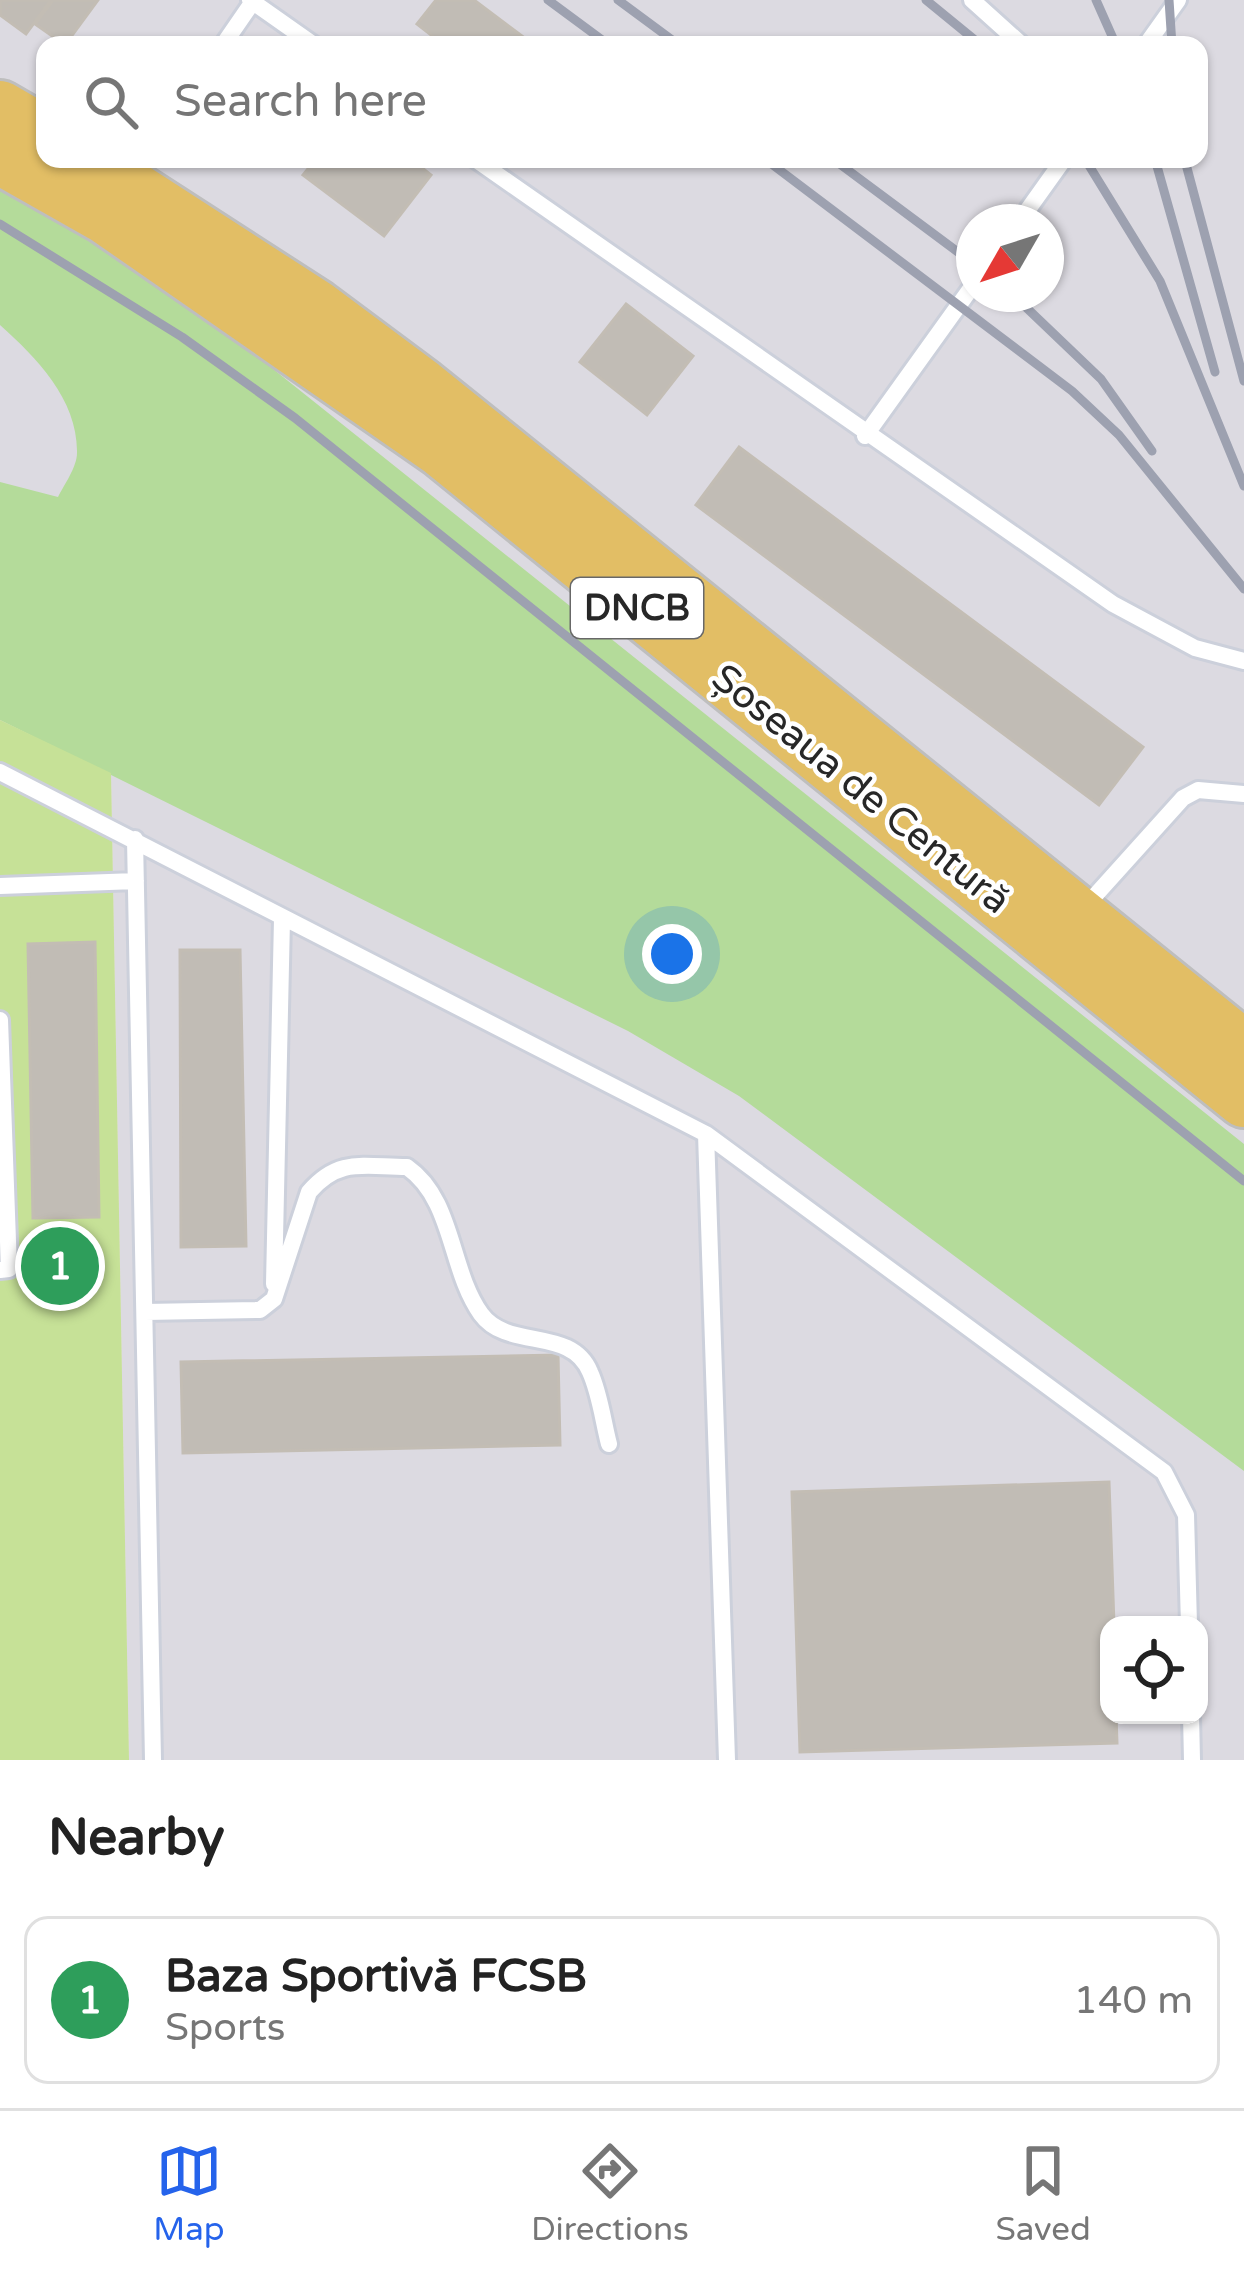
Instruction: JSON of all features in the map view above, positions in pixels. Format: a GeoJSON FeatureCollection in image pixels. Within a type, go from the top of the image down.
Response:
{"type":"FeatureCollection","features":[{"type":"Feature","properties":{"kind":"main road"},"geometry":{"type":"LineString","coordinates":[[0,108],[36,129]]}},
{"type":"Feature","properties":{"kind":"main road","name":"Șoseaua de Centură"},"geometry":{"type":"LineString","coordinates":[[0,157],[106,217],[440,449],[1244,1100]]}},
{"type":"Feature","properties":{"kind":"main road","name":"Șoseaua de Centură"},"geometry":{"type":"LineString","coordinates":[[117,171],[422,386],[1244,1048]]}},
{"type":"Feature","properties":{"kind":"lane"},"geometry":{"type":"LineString","coordinates":[[972,0],[1012,36]]}},
{"type":"Feature","properties":{"kind":"lane"},"geometry":{"type":"LineString","coordinates":[[1152,36],[1178,0]]}},
{"type":"Feature","properties":{"kind":"lane"},"geometry":{"type":"LineString","coordinates":[[229,36],[252,1],[301,36]]}},
{"type":"Feature","properties":{"kind":"lane"},"geometry":{"type":"LineString","coordinates":[[488,168],[865,436],[1113,604],[1195,648],[1244,662]]}},
{"type":"Feature","properties":{"kind":"lane"},"geometry":{"type":"LineString","coordinates":[[1031,204],[1057,168]]}},
{"type":"Feature","properties":{"kind":"lane"},"geometry":{"type":"LineString","coordinates":[[865,436],[956,309]]}},
{"type":"Feature","properties":{"kind":"lane"},"geometry":{"type":"LineString","coordinates":[[0,772],[706,1133],[1164,1472],[1186,1515],[1189,1616]]}},
{"type":"Feature","properties":{"kind":"lane"},"geometry":{"type":"LineString","coordinates":[[1078,914],[1183,798],[1198,790],[1244,794]]}},
{"type":"Feature","properties":{"kind":"lane"},"geometry":{"type":"LineString","coordinates":[[135,839],[153,1760]]}},
{"type":"Feature","properties":{"kind":"lane"},"geometry":{"type":"LineString","coordinates":[[0,886],[136,881]]}},
{"type":"Feature","properties":{"kind":"lane"},"geometry":{"type":"LineString","coordinates":[[274,1299],[282,920]]}},
{"type":"Feature","properties":{"kind":"lane"},"geometry":{"type":"LineString","coordinates":[[0,1020],[9,1269],[0,1270]]}},
{"type":"Feature","properties":{"kind":"lane"},"geometry":{"type":"LineString","coordinates":[[706,1133],[727,1760]]}},
{"type":"Feature","properties":{"kind":"lane"},"geometry":{"type":"LineString","coordinates":[[145,1312],[260,1310],[274,1299],[309,1192],[320,1179],[335,1167],[407,1167],[431,1188],[472,1302],[485,1320],[506,1334],[566,1345],[590,1369],[609,1444]]}},
{"type":"Feature","properties":{"kind":"lane"},"geometry":{"type":"LineString","coordinates":[[1191,1724],[1192,1760]]}},
{"type":"Feature","properties":{"kind":"shaded area"},"geometry":{"type":"Polygon","coordinates":[[[0,0],[1244,0],[1244,1760],[129,1760],[111,773],[0,720],[0,0]]]}},
{"type":"Feature","properties":{"kind":"green space"},"geometry":{"type":"Polygon","coordinates":[[[0,186],[154,274],[1244,1144],[1244,1471],[739,1096],[628,1031],[0,720],[0,482],[58,497],[77,453],[63,398],[41,366],[0,325],[0,186]]]}},
{"type":"Feature","properties":{"kind":"green space"},"geometry":{"type":"Polygon","coordinates":[[[0,720],[111,773],[129,1760],[0,1760],[0,720]]]}},
{"type":"Feature","properties":{"kind":"building"},"geometry":{"type":"Polygon","coordinates":[[[0,0],[51,0],[26,34],[0,15],[0,0]]]}},
{"type":"Feature","properties":{"kind":"building"},"geometry":{"type":"Polygon","coordinates":[[[53,0],[98,0],[72,36],[52,36],[35,24],[53,0]]]}},
{"type":"Feature","properties":{"kind":"building"},"geometry":{"type":"Polygon","coordinates":[[[436,0],[474,0],[522,36],[432,36],[417,24],[436,0]]]}},
{"type":"Feature","properties":{"kind":"building"},"geometry":{"type":"Polygon","coordinates":[[[309,168],[422,168],[431,175],[384,236],[303,175],[309,168]]]}},
{"type":"Feature","properties":{"kind":"building"},"geometry":{"type":"Polygon","coordinates":[[[626,304],[693,356],[647,415],[580,362],[626,304]]]}},
{"type":"Feature","properties":{"kind":"building"},"geometry":{"type":"Polygon","coordinates":[[[739,447],[1143,747],[1099,805],[696,505],[739,447]]]}},
{"type":"Feature","properties":{"kind":"building"},"geometry":{"type":"Polygon","coordinates":[[[95,942],[99,1217],[33,1218],[28,944],[95,942]]]}},
{"type":"Feature","properties":{"kind":"building"},"geometry":{"type":"Polygon","coordinates":[[[180,950],[240,950],[246,1246],[181,1247],[180,950]]]}},
{"type":"Feature","properties":{"kind":"building"},"geometry":{"type":"Polygon","coordinates":[[[558,1355],[560,1445],[183,1453],[181,1362],[558,1355]]]}},
{"type":"Feature","properties":{"kind":"building"},"geometry":{"type":"Polygon","coordinates":[[[1109,1482],[1114,1616],[1100,1616],[1100,1724],[1116,1724],[1117,1743],[800,1752],[792,1492],[1109,1482]]]}},
{"type":"Feature","properties":{"kind":"railway"},"geometry":{"type":"LineString","coordinates":[[548,0],[597,36]]}},
{"type":"Feature","properties":{"kind":"railway"},"geometry":{"type":"LineString","coordinates":[[618,0],[667,36]]}},
{"type":"Feature","properties":{"kind":"railway"},"geometry":{"type":"LineString","coordinates":[[926,0],[970,36]]}},
{"type":"Feature","properties":{"kind":"railway"},"geometry":{"type":"LineString","coordinates":[[1096,0],[1112,36]]}},
{"type":"Feature","properties":{"kind":"railway"},"geometry":{"type":"LineString","coordinates":[[1169,0],[1171,36]]}},
{"type":"Feature","properties":{"kind":"railway"},"geometry":{"type":"LineString","coordinates":[[777,168],[1072,391],[1119,435],[1244,589]]}},
{"type":"Feature","properties":{"kind":"railway"},"geometry":{"type":"LineString","coordinates":[[845,168],[956,251]]}},
{"type":"Feature","properties":{"kind":"railway"},"geometry":{"type":"LineString","coordinates":[[1091,168],[1160,281],[1244,486]]}},
{"type":"Feature","properties":{"kind":"railway"},"geometry":{"type":"LineString","coordinates":[[1158,168],[1215,372]]}},
{"type":"Feature","properties":{"kind":"railway"},"geometry":{"type":"LineString","coordinates":[[1187,168],[1244,381]]}},
{"type":"Feature","properties":{"kind":"railway"},"geometry":{"type":"LineString","coordinates":[[0,224],[182,337],[295,418],[1244,1181]]}},
{"type":"Feature","properties":{"kind":"railway"},"geometry":{"type":"LineString","coordinates":[[1031,312],[1101,379],[1152,451]]}},
{"type":"Feature","properties":{"kind":"place","name":"Baza Sportivă FCSB"},"geometry":{"type":"Point","coordinates":[60,1266]}}]}
